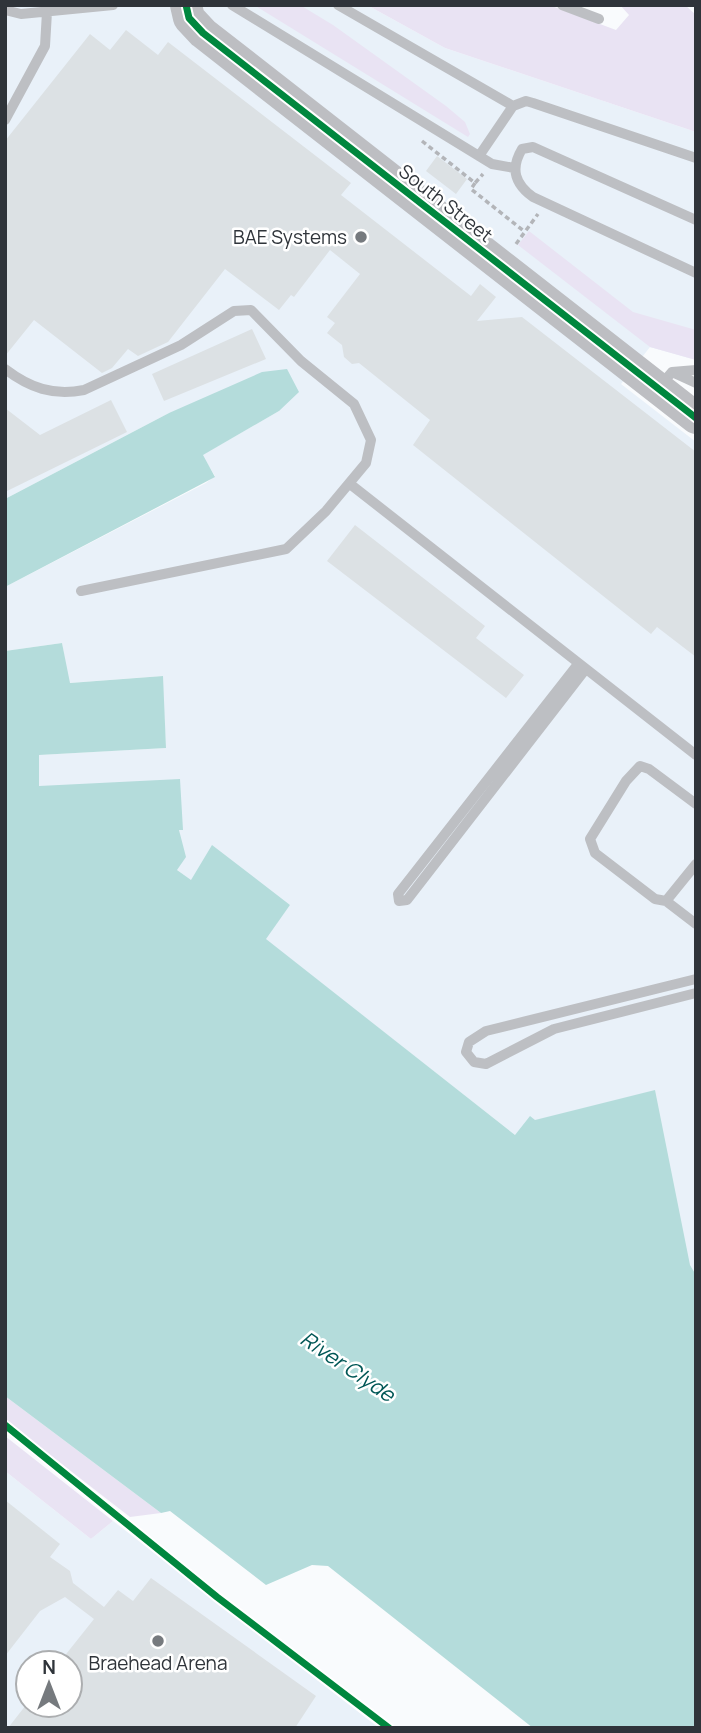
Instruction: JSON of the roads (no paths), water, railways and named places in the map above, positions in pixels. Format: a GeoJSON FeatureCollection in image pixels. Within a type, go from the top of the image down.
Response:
{"type":"FeatureCollection","features":[{"type":"Feature","properties":{"kind":"street","name":"South Street"},"geometry":{"type":"LineString","coordinates":[[186,5],[189,18],[203,33],[665,380],[696,418]]}},
{"type":"Feature","properties":{"kind":"lane"},"geometry":{"type":"LineString","coordinates":[[5,10],[21,14],[113,5]]}},
{"type":"Feature","properties":{"kind":"lane"},"geometry":{"type":"LineString","coordinates":[[232,5],[479,156],[497,166],[514,168]]}},
{"type":"Feature","properties":{"kind":"lane"},"geometry":{"type":"LineString","coordinates":[[338,5],[513,106]]}},
{"type":"Feature","properties":{"kind":"lane"},"geometry":{"type":"LineString","coordinates":[[562,5],[599,19]]}},
{"type":"Feature","properties":{"kind":"lane"},"geometry":{"type":"LineString","coordinates":[[5,120],[45,46],[47,12]]}},
{"type":"Feature","properties":{"kind":"lane"},"geometry":{"type":"LineString","coordinates":[[479,156],[513,106],[526,101],[696,158]]}},
{"type":"Feature","properties":{"kind":"lane"},"geometry":{"type":"LineString","coordinates":[[696,220],[533,147],[522,149],[514,168],[520,185],[533,197],[696,273]]}},
{"type":"Feature","properties":{"kind":"lane"},"geometry":{"type":"LineString","coordinates":[[5,369],[43,391],[70,393],[84,390],[181,345],[234,312],[251,310],[301,361],[357,409],[372,445],[366,463],[350,484],[286,549],[81,591]]}},
{"type":"Feature","properties":{"kind":"lane"},"geometry":{"type":"LineString","coordinates":[[665,380],[696,370]]}},
{"type":"Feature","properties":{"kind":"lane"},"geometry":{"type":"LineString","coordinates":[[665,380],[696,383]]}},
{"type":"Feature","properties":{"kind":"lane"},"geometry":{"type":"LineString","coordinates":[[350,484],[696,755]]}},
{"type":"Feature","properties":{"kind":"lane"},"geometry":{"type":"LineString","coordinates":[[582,667],[407,900],[399,901],[398,894],[582,667]]}},
{"type":"Feature","properties":{"kind":"lane"},"geometry":{"type":"LineString","coordinates":[[696,804],[649,769],[640,766],[626,781],[590,839],[595,853],[655,899],[666,901],[696,924]]}},
{"type":"Feature","properties":{"kind":"lane"},"geometry":{"type":"LineString","coordinates":[[666,901],[696,864]]}},
{"type":"Feature","properties":{"kind":"lane"},"geometry":{"type":"LineString","coordinates":[[696,979],[495,1028],[473,1038],[467,1045],[466,1052],[474,1062],[486,1064],[554,1029],[696,993]]}},
{"type":"Feature","properties":{"kind":"water"},"geometry":{"type":"Polygon","coordinates":[[[287,369],[299,392],[279,411],[203,455],[215,477],[5,587],[5,499],[169,413],[262,372],[287,369]]]}},
{"type":"Feature","properties":{"kind":"water","name":"River Clyde"},"geometry":{"type":"Polygon","coordinates":[[[62,643],[70,683],[163,676],[166,748],[39,755],[39,786],[180,779],[183,830],[179,830],[186,857],[177,870],[191,880],[212,845],[290,905],[266,939],[515,1135],[530,1116],[535,1120],[655,1090],[690,1265],[696,1275],[696,1728],[533,1728],[328,1566],[312,1565],[266,1585],[170,1511],[161,1513],[5,1396],[5,651],[62,643]]]}},
{"type":"Feature","properties":{"kind":"place","name":"BAE Systems"},"geometry":{"type":"Point","coordinates":[361,237]}},
{"type":"Feature","properties":{"kind":"place","name":"Braehead Arena"},"geometry":{"type":"Point","coordinates":[158,1641]}}]}
